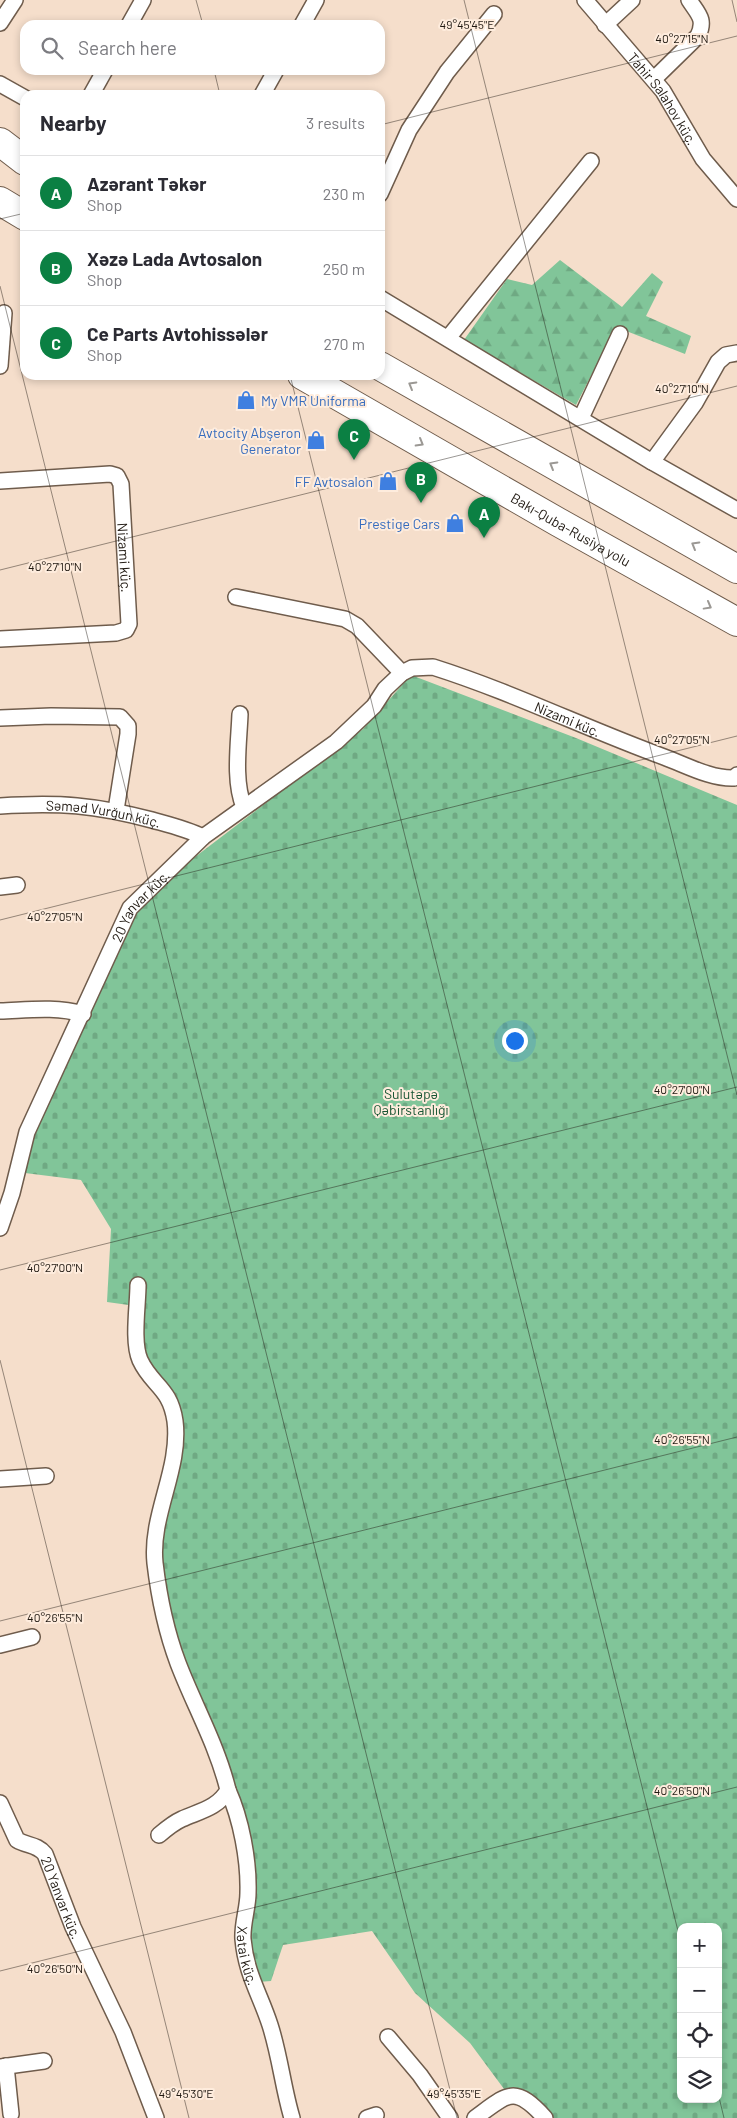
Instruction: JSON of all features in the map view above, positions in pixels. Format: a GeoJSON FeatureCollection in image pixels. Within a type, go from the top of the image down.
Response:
{"type":"FeatureCollection","features":[{"type":"Feature","properties":{"kind":"highway"},"geometry":{"type":"LineString","coordinates":[[0,142],[20,159]]}},
{"type":"Feature","properties":{"kind":"highway"},"geometry":{"type":"LineString","coordinates":[[0,151],[20,161]]}},
{"type":"Feature","properties":{"kind":"highway"},"geometry":{"type":"LineString","coordinates":[[385,369],[737,569]]}},
{"type":"Feature","properties":{"kind":"highway","name":"Bakı-Quba-Rusiya yolu"},"geometry":{"type":"LineString","coordinates":[[311,380],[737,622]]}},
{"type":"Feature","properties":{"kind":"street"},"geometry":{"type":"LineString","coordinates":[[0,23],[15,0]]}},
{"type":"Feature","properties":{"kind":"street"},"geometry":{"type":"LineString","coordinates":[[133,20],[143,0]]}},
{"type":"Feature","properties":{"kind":"street"},"geometry":{"type":"LineString","coordinates":[[305,20],[316,0]]}},
{"type":"Feature","properties":{"kind":"street","name":"Tahir Salahov küç."},"geometry":{"type":"LineString","coordinates":[[585,0],[654,79],[703,159],[737,199]]}},
{"type":"Feature","properties":{"kind":"street"},"geometry":{"type":"LineString","coordinates":[[605,24],[632,0]]}},
{"type":"Feature","properties":{"kind":"street"},"geometry":{"type":"LineString","coordinates":[[654,79],[698,36],[703,27],[702,19],[689,0]]}},
{"type":"Feature","properties":{"kind":"street"},"geometry":{"type":"LineString","coordinates":[[385,183],[409,130],[447,72],[494,14]]}},
{"type":"Feature","properties":{"kind":"street"},"geometry":{"type":"LineString","coordinates":[[94,90],[102,75]]}},
{"type":"Feature","properties":{"kind":"street"},"geometry":{"type":"LineString","coordinates":[[265,90],[273,75]]}},
{"type":"Feature","properties":{"kind":"street"},"geometry":{"type":"LineString","coordinates":[[0,84],[20,95]]}},
{"type":"Feature","properties":{"kind":"street"},"geometry":{"type":"LineString","coordinates":[[448,338],[591,161]]}},
{"type":"Feature","properties":{"kind":"street"},"geometry":{"type":"LineString","coordinates":[[385,301],[582,418],[652,462],[737,510]]}},
{"type":"Feature","properties":{"kind":"street"},"geometry":{"type":"LineString","coordinates":[[0,366],[4,313]]}},
{"type":"Feature","properties":{"kind":"street"},"geometry":{"type":"LineString","coordinates":[[582,418],[620,334]]}},
{"type":"Feature","properties":{"kind":"street"},"geometry":{"type":"LineString","coordinates":[[652,462],[695,403],[718,362],[726,355],[737,353]]}},
{"type":"Feature","properties":{"kind":"street","name":"Nizami küç."},"geometry":{"type":"LineString","coordinates":[[0,481],[110,474],[117,476],[121,484],[129,624],[126,630],[116,633],[0,640]]}},
{"type":"Feature","properties":{"kind":"street"},"geometry":{"type":"LineString","coordinates":[[236,597],[345,619],[357,626],[402,673]]}},
{"type":"Feature","properties":{"kind":"street","name":"Nizami küç."},"geometry":{"type":"LineString","coordinates":[[402,673],[412,668],[440,669],[633,746],[716,776],[735,776]]}},
{"type":"Feature","properties":{"kind":"street","name":"20 Yanvar küç."},"geometry":{"type":"LineString","coordinates":[[0,1228],[12,1193],[27,1132],[83,1014],[130,908],[204,837],[336,742],[374,706],[390,684],[402,673]]}},
{"type":"Feature","properties":{"kind":"street"},"geometry":{"type":"LineString","coordinates":[[240,714],[238,784],[244,808]]}},
{"type":"Feature","properties":{"kind":"street"},"geometry":{"type":"LineString","coordinates":[[0,718],[120,717],[128,726],[128,734],[116,810]]}},
{"type":"Feature","properties":{"kind":"street","name":"Səməd Vurğun küç."},"geometry":{"type":"LineString","coordinates":[[0,806],[63,803],[116,810],[183,828],[204,837]]}},
{"type":"Feature","properties":{"kind":"street"},"geometry":{"type":"LineString","coordinates":[[0,887],[17,885]]}},
{"type":"Feature","properties":{"kind":"street"},"geometry":{"type":"LineString","coordinates":[[0,1011],[52,1008],[67,1009],[83,1014]]}},
{"type":"Feature","properties":{"kind":"street","name":"Xətai küç."},"geometry":{"type":"LineString","coordinates":[[138,1285],[138,1354],[147,1371],[166,1392],[172,1404],[176,1435],[156,1536],[155,1561],[159,1592],[165,1622],[177,1661],[209,1734],[239,1818],[248,1874],[248,1894],[243,1937],[247,1965],[252,1985],[270,2024],[292,2118]]}},
{"type":"Feature","properties":{"kind":"street"},"geometry":{"type":"LineString","coordinates":[[0,1479],[46,1476]]}},
{"type":"Feature","properties":{"kind":"street"},"geometry":{"type":"LineString","coordinates":[[0,1645],[32,1637]]}},
{"type":"Feature","properties":{"kind":"street"},"geometry":{"type":"LineString","coordinates":[[159,1835],[180,1819],[215,1805],[223,1799],[228,1790]]}},
{"type":"Feature","properties":{"kind":"street","name":"20 Yanvar küç."},"geometry":{"type":"LineString","coordinates":[[0,1803],[17,1840],[32,1844],[40,1848],[45,1854],[72,1927],[123,2032],[156,2118]]}},
{"type":"Feature","properties":{"kind":"street"},"geometry":{"type":"LineString","coordinates":[[388,2037],[420,2075],[450,2118]]}},
{"type":"Feature","properties":{"kind":"street"},"geometry":{"type":"LineString","coordinates":[[11,2114],[3,2067],[44,2061]]}},
{"type":"Feature","properties":{"kind":"street"},"geometry":{"type":"LineString","coordinates":[[475,2118],[502,2098],[508,2096],[523,2097],[530,2101],[545,2118]]}},
{"type":"Feature","properties":{"kind":"green space"},"geometry":{"type":"Polygon","coordinates":[[[560,260],[622,307],[652,273],[663,282],[646,316],[691,336],[685,354],[616,327],[576,405],[464,340],[507,279],[532,285],[560,260]]]}},
{"type":"Feature","properties":{"kind":"green space","name":"Sulutəpə Qəbirstanlığı"},"geometry":{"type":"Polygon","coordinates":[[[411,675],[576,738],[737,805],[737,2118],[554,2118],[528,2093],[504,2089],[470,2043],[415,1993],[372,1931],[283,1945],[271,1981],[258,1982],[252,1962],[247,1904],[223,1757],[181,1648],[169,1607],[160,1549],[163,1520],[183,1443],[176,1396],[144,1356],[143,1307],[107,1302],[111,1229],[81,1180],[25,1173],[32,1133],[131,917],[174,873],[363,729],[411,675]]]}},
{"type":"Feature","properties":{"kind":"place","name":"My VMR Uniforma"},"geometry":{"type":"Point","coordinates":[246,400]}},
{"type":"Feature","properties":{"kind":"place","name":"Avtocity Abşeron Generator"},"geometry":{"type":"Point","coordinates":[316,440]}},
{"type":"Feature","properties":{"kind":"place","name":"Ce Parts Avtohissələr"},"geometry":{"type":"Point","coordinates":[354,460]}},
{"type":"Feature","properties":{"kind":"place","name":"FF Avtosalon"},"geometry":{"type":"Point","coordinates":[388,481]}},
{"type":"Feature","properties":{"kind":"place","name":"Xəzə Lada Avtosalon"},"geometry":{"type":"Point","coordinates":[421,503]}},
{"type":"Feature","properties":{"kind":"place","name":"Prestige Cars"},"geometry":{"type":"Point","coordinates":[455,523]}},
{"type":"Feature","properties":{"kind":"place","name":"Azərant Təkər"},"geometry":{"type":"Point","coordinates":[484,538]}}]}
